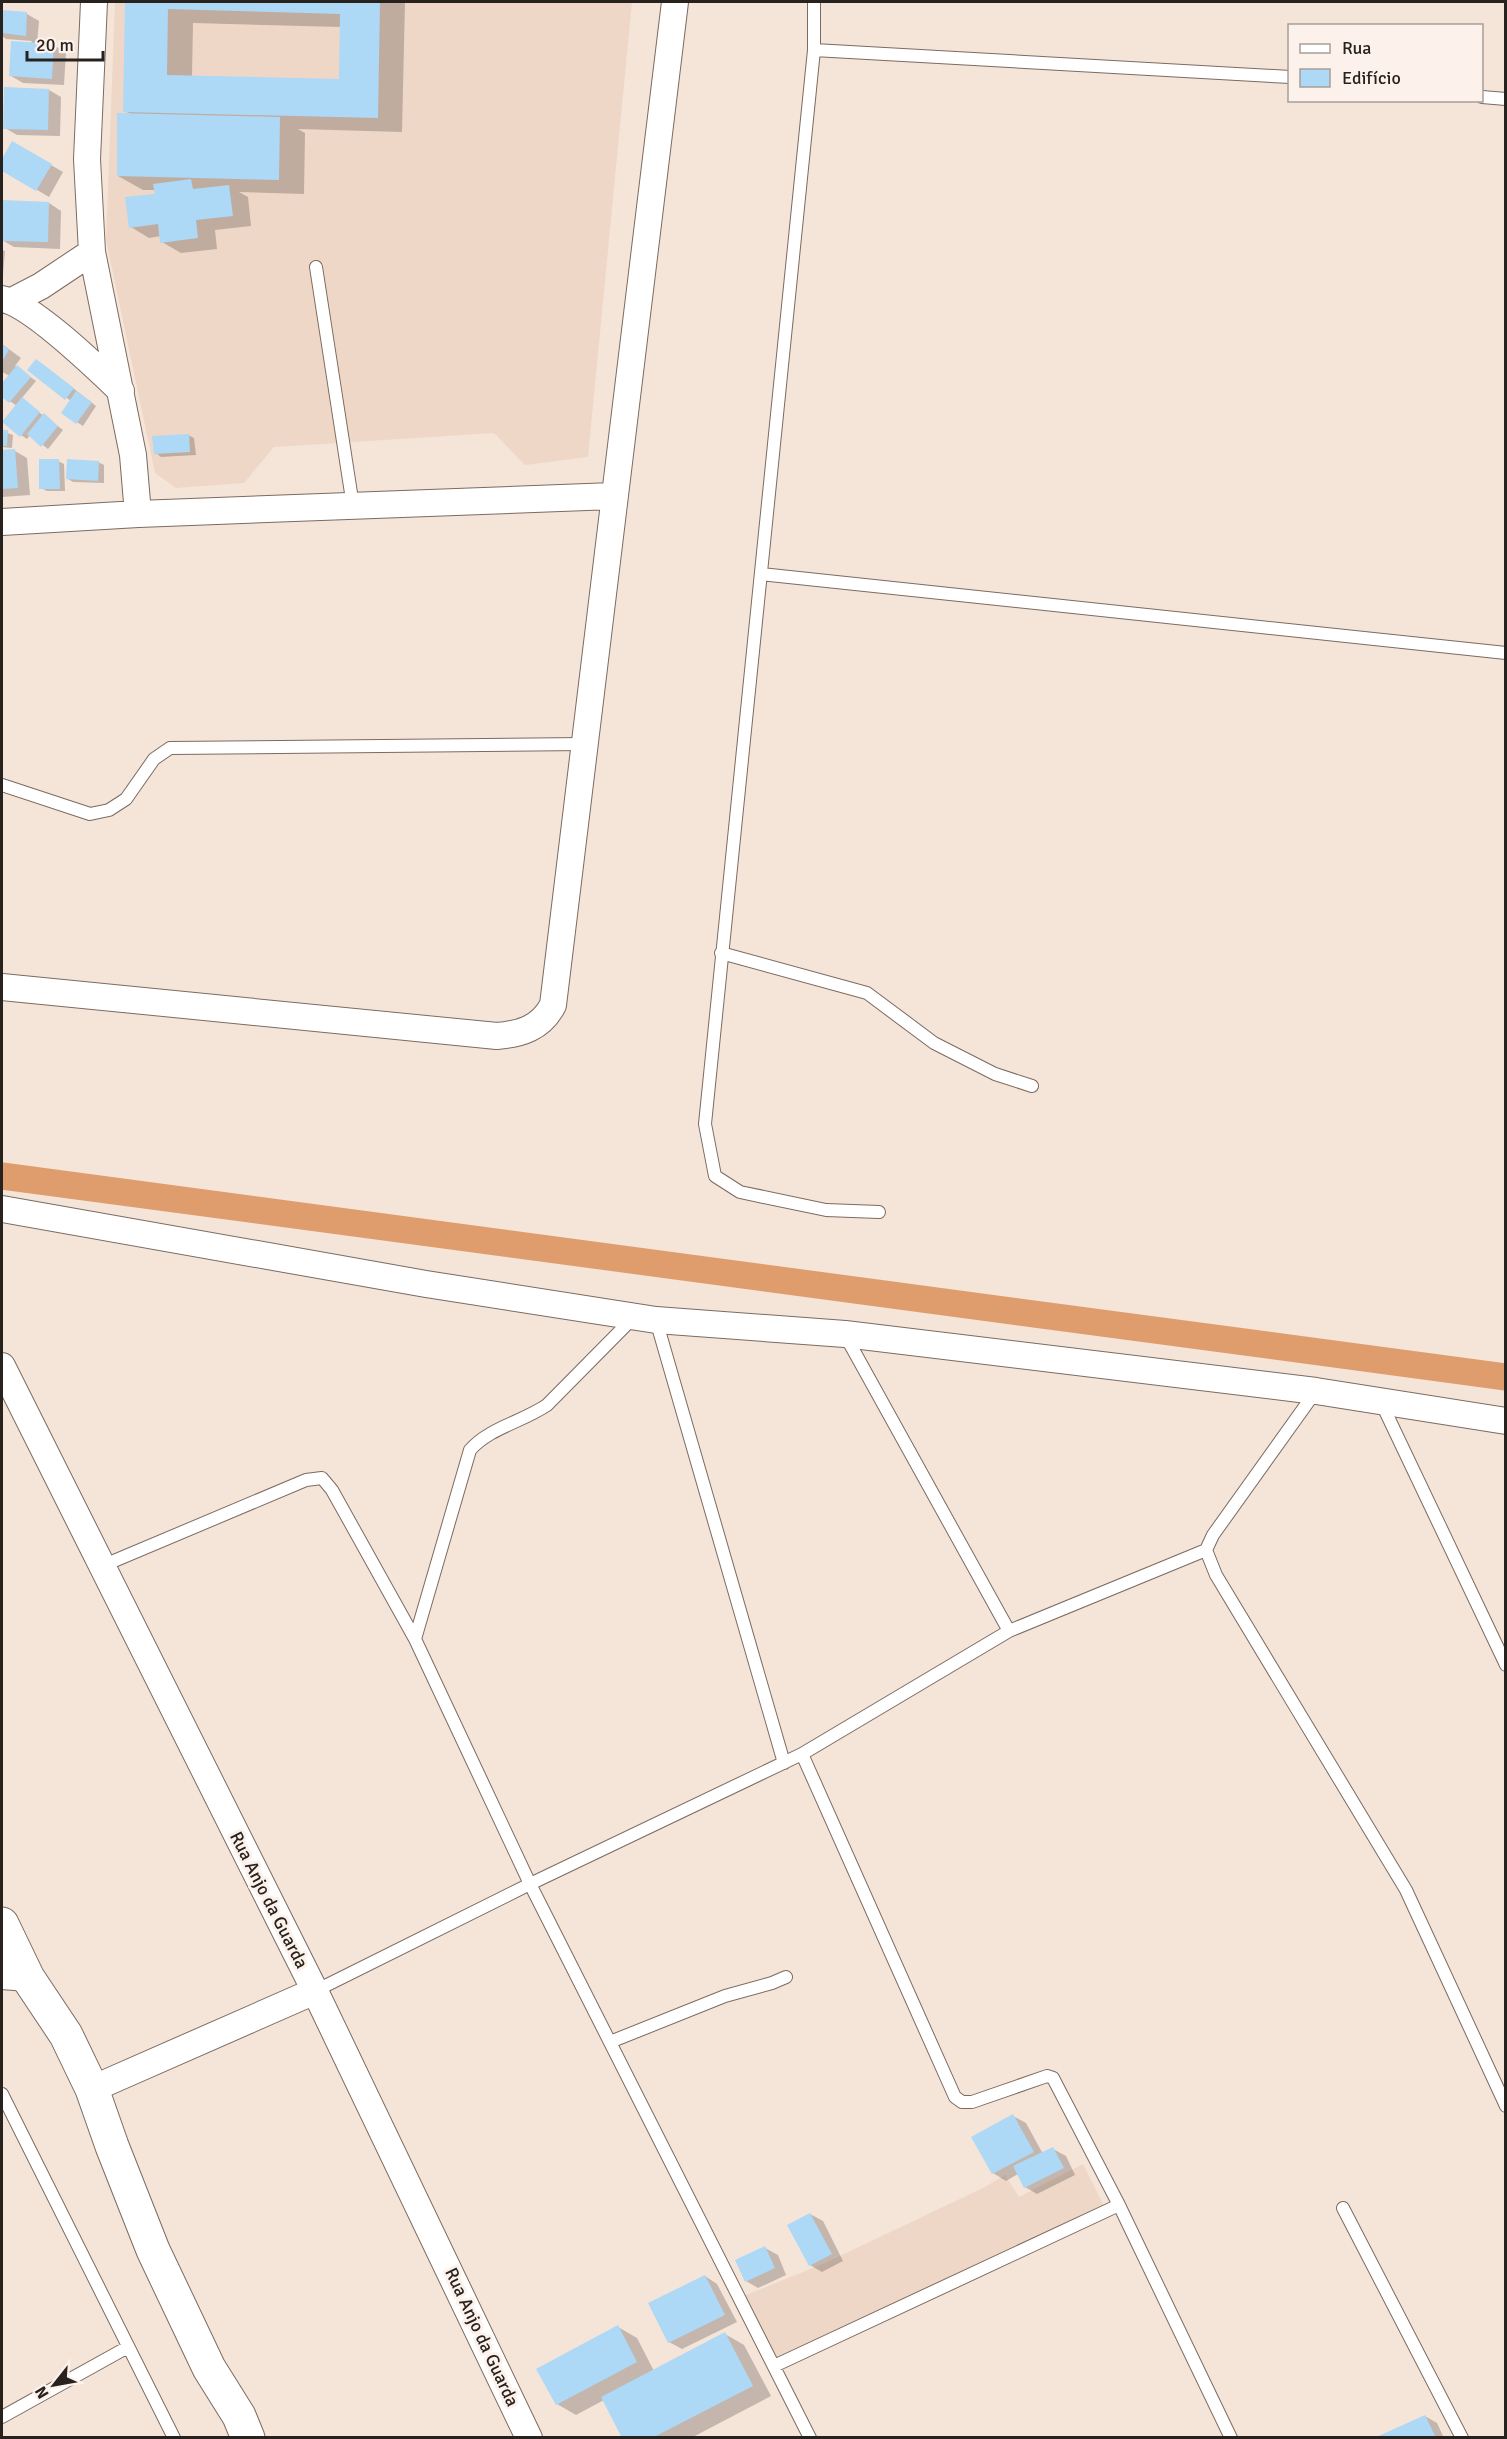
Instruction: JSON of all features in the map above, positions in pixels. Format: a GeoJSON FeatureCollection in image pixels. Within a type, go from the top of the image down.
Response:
{"type":"FeatureCollection","features":[{"type":"Feature","properties":{"kind":"street"},"geometry":{"type":"LineString","coordinates":[[94,2],[87,159],[92,252],[133,455],[138,514]]}},
{"type":"Feature","properties":{"kind":"street"},"geometry":{"type":"LineString","coordinates":[[2,987],[497,1036],[514,1034],[534,1027],[547,1016],[553,1005],[675,2]]}},
{"type":"Feature","properties":{"kind":"street"},"geometry":{"type":"LineString","coordinates":[[7,300],[41,286],[92,252]]}},
{"type":"Feature","properties":{"kind":"street"},"geometry":{"type":"LineString","coordinates":[[7,300],[81,353],[121,391]]}},
{"type":"Feature","properties":{"kind":"street"},"geometry":{"type":"LineString","coordinates":[[2,522],[138,514],[614,496]]}},
{"type":"Feature","properties":{"kind":"street"},"geometry":{"type":"LineString","coordinates":[[2,1209],[414,1282],[645,1319],[845,1334],[1316,1391],[1506,1421]]}},
{"type":"Feature","properties":{"kind":"street","name":"Rua Anjo da Guarda"},"geometry":{"type":"LineString","coordinates":[[2,1366],[315,1991],[529,2438]]}},
{"type":"Feature","properties":{"kind":"street"},"geometry":{"type":"LineString","coordinates":[[2,1924],[15,1977],[66,2035],[92,2090],[153,2250],[209,2368],[239,2416],[248,2438]]}},
{"type":"Feature","properties":{"kind":"street"},"geometry":{"type":"LineString","coordinates":[[92,2090],[315,1991]]}},
{"type":"Feature","properties":{"kind":"lane"},"geometry":{"type":"LineString","coordinates":[[814,2],[814,50],[705,1124],[715,1176],[740,1192],[826,1210],[879,1212]]}},
{"type":"Feature","properties":{"kind":"lane"},"geometry":{"type":"LineString","coordinates":[[814,50],[1288,77]]}},
{"type":"Feature","properties":{"kind":"lane"},"geometry":{"type":"LineString","coordinates":[[1483,97],[1506,99]]}},
{"type":"Feature","properties":{"kind":"lane"},"geometry":{"type":"LineString","coordinates":[[316,267],[352,506]]}},
{"type":"Feature","properties":{"kind":"lane"},"geometry":{"type":"LineString","coordinates":[[761,574],[1506,653]]}},
{"type":"Feature","properties":{"kind":"lane"},"geometry":{"type":"LineString","coordinates":[[2,785],[90,814],[109,810],[126,799],[154,759],[170,748],[584,744]]}},
{"type":"Feature","properties":{"kind":"lane"},"geometry":{"type":"LineString","coordinates":[[721,953],[867,993],[934,1043],[995,1074],[1032,1086]]}},
{"type":"Feature","properties":{"kind":"lane"},"geometry":{"type":"LineString","coordinates":[[415,1639],[470,1450],[480,1438],[531,1416],[547,1405],[645,1319],[784,1763]]}},
{"type":"Feature","properties":{"kind":"lane"},"geometry":{"type":"LineString","coordinates":[[845,1334],[1010,1631]]}},
{"type":"Feature","properties":{"kind":"lane"},"geometry":{"type":"LineString","coordinates":[[315,1991],[530,1884],[802,1754],[1010,1631],[1206,1550],[1213,1535],[1316,1391]]}},
{"type":"Feature","properties":{"kind":"lane"},"geometry":{"type":"LineString","coordinates":[[1380,1400],[1506,1665]]}},
{"type":"Feature","properties":{"kind":"lane"},"geometry":{"type":"LineString","coordinates":[[102,1566],[306,1480],[322,1478],[332,1490],[415,1639],[530,1884],[810,2438]]}},
{"type":"Feature","properties":{"kind":"lane"},"geometry":{"type":"LineString","coordinates":[[1206,1550],[1216,1575],[1406,1890],[1506,2106]]}},
{"type":"Feature","properties":{"kind":"lane"},"geometry":{"type":"LineString","coordinates":[[802,1754],[955,2097],[962,2102],[972,2102],[1047,2076],[1053,2078],[1119,2205],[1232,2438]]}},
{"type":"Feature","properties":{"kind":"lane"},"geometry":{"type":"LineString","coordinates":[[610,2042],[726,1996],[786,1977]]}},
{"type":"Feature","properties":{"kind":"lane"},"geometry":{"type":"LineString","coordinates":[[2,2094],[174,2438]]}},
{"type":"Feature","properties":{"kind":"lane"},"geometry":{"type":"LineString","coordinates":[[774,2366],[1119,2205]]}},
{"type":"Feature","properties":{"kind":"lane"},"geometry":{"type":"LineString","coordinates":[[1343,2208],[1462,2438]]}},
{"type":"Feature","properties":{"kind":"lane"},"geometry":{"type":"LineString","coordinates":[[2,2417],[128,2347]]}},
{"type":"Feature","properties":{"kind":"shaded area"},"geometry":{"type":"Polygon","coordinates":[[[115,2],[632,2],[588,457],[525,465],[494,433],[274,447],[244,483],[176,488],[155,473],[106,240],[115,2]]]}},
{"type":"Feature","properties":{"kind":"shaded area"},"geometry":{"type":"Polygon","coordinates":[[[1083,2164],[1106,2210],[774,2366],[739,2298],[825,2263],[983,2188],[1005,2175],[1019,2197],[1083,2164]]]}},
{"type":"Feature","properties":{"kind":"building"},"geometry":{"type":"Polygon","coordinates":[[[125,2],[380,2],[378,118],[123,112],[125,2]],[[168,9],[167,75],[339,79],[340,14],[168,9]]]}},
{"type":"Feature","properties":{"kind":"building"},"geometry":{"type":"Polygon","coordinates":[[[2,10],[27,12],[26,36],[2,33],[2,10]]]}},
{"type":"Feature","properties":{"kind":"building"},"geometry":{"type":"Polygon","coordinates":[[[11,41],[54,44],[52,79],[9,76],[11,41]]]}},
{"type":"Feature","properties":{"kind":"building"},"geometry":{"type":"Polygon","coordinates":[[[4,87],[49,89],[48,130],[3,129],[4,87]]]}},
{"type":"Feature","properties":{"kind":"building"},"geometry":{"type":"Polygon","coordinates":[[[117,113],[280,117],[279,180],[117,176],[117,113]]]}},
{"type":"Feature","properties":{"kind":"building"},"geometry":{"type":"Polygon","coordinates":[[[12,141],[52,164],[36,191],[2,171],[2,159],[12,141]]]}},
{"type":"Feature","properties":{"kind":"building"},"geometry":{"type":"Polygon","coordinates":[[[191,179],[193,189],[229,185],[233,216],[196,220],[198,238],[160,243],[158,224],[129,228],[125,197],[155,194],[153,184],[191,179]]]}},
{"type":"Feature","properties":{"kind":"building"},"geometry":{"type":"Polygon","coordinates":[[[2,200],[49,202],[48,242],[2,241],[2,200]]]}},
{"type":"Feature","properties":{"kind":"building"},"geometry":{"type":"Polygon","coordinates":[[[2,344],[9,350],[2,361],[2,344]]]}},
{"type":"Feature","properties":{"kind":"building"},"geometry":{"type":"Polygon","coordinates":[[[36,359],[74,388],[65,400],[27,370],[36,359]]]}},
{"type":"Feature","properties":{"kind":"building"},"geometry":{"type":"Polygon","coordinates":[[[17,365],[31,377],[9,403],[2,397],[2,383],[17,365]]]}},
{"type":"Feature","properties":{"kind":"building"},"geometry":{"type":"Polygon","coordinates":[[[76,391],[92,402],[76,424],[61,413],[76,391]]]}},
{"type":"Feature","properties":{"kind":"building"},"geometry":{"type":"Polygon","coordinates":[[[22,397],[40,412],[20,437],[2,422],[22,397]]]}},
{"type":"Feature","properties":{"kind":"building"},"geometry":{"type":"Polygon","coordinates":[[[44,413],[58,426],[41,447],[27,434],[44,413]]]}},
{"type":"Feature","properties":{"kind":"building"},"geometry":{"type":"Polygon","coordinates":[[[2,430],[8,430],[7,446],[2,446],[2,430]]]}},
{"type":"Feature","properties":{"kind":"building"},"geometry":{"type":"Polygon","coordinates":[[[189,434],[190,452],[154,454],[152,436],[189,434]]]}},
{"type":"Feature","properties":{"kind":"building"},"geometry":{"type":"Polygon","coordinates":[[[15,449],[18,488],[2,489],[2,450],[15,449]]]}},
{"type":"Feature","properties":{"kind":"building"},"geometry":{"type":"Polygon","coordinates":[[[39,459],[59,459],[60,489],[39,489],[39,459]]]}},
{"type":"Feature","properties":{"kind":"building"},"geometry":{"type":"Polygon","coordinates":[[[67,459],[99,461],[98,481],[66,479],[67,459]]]}},
{"type":"Feature","properties":{"kind":"building"},"geometry":{"type":"Polygon","coordinates":[[[1013,2114],[1034,2152],[992,2174],[971,2137],[1013,2114]]]}},
{"type":"Feature","properties":{"kind":"building"},"geometry":{"type":"Polygon","coordinates":[[[1053,2147],[1064,2168],[1024,2188],[1013,2166],[1053,2147]]]}},
{"type":"Feature","properties":{"kind":"building"},"geometry":{"type":"Polygon","coordinates":[[[810,2213],[832,2254],[809,2266],[787,2225],[810,2213]]]}},
{"type":"Feature","properties":{"kind":"building"},"geometry":{"type":"Polygon","coordinates":[[[765,2246],[775,2268],[745,2282],[735,2260],[765,2246]]]}},
{"type":"Feature","properties":{"kind":"building"},"geometry":{"type":"Polygon","coordinates":[[[705,2275],[725,2315],[668,2343],[648,2303],[705,2275]]]}},
{"type":"Feature","properties":{"kind":"building"},"geometry":{"type":"Polygon","coordinates":[[[618,2325],[637,2362],[556,2405],[536,2369],[618,2325]]]}},
{"type":"Feature","properties":{"kind":"building"},"geometry":{"type":"Polygon","coordinates":[[[725,2332],[753,2386],[652,2438],[622,2438],[601,2397],[725,2332]]]}},
{"type":"Feature","properties":{"kind":"building"},"geometry":{"type":"Polygon","coordinates":[[[1425,2415],[1436,2438],[1374,2438],[1425,2415]]]}},
{"type":"Feature","properties":{"kind":"waterway"},"geometry":{"type":"LineString","coordinates":[[2,1176],[1506,1377]]}}]}
